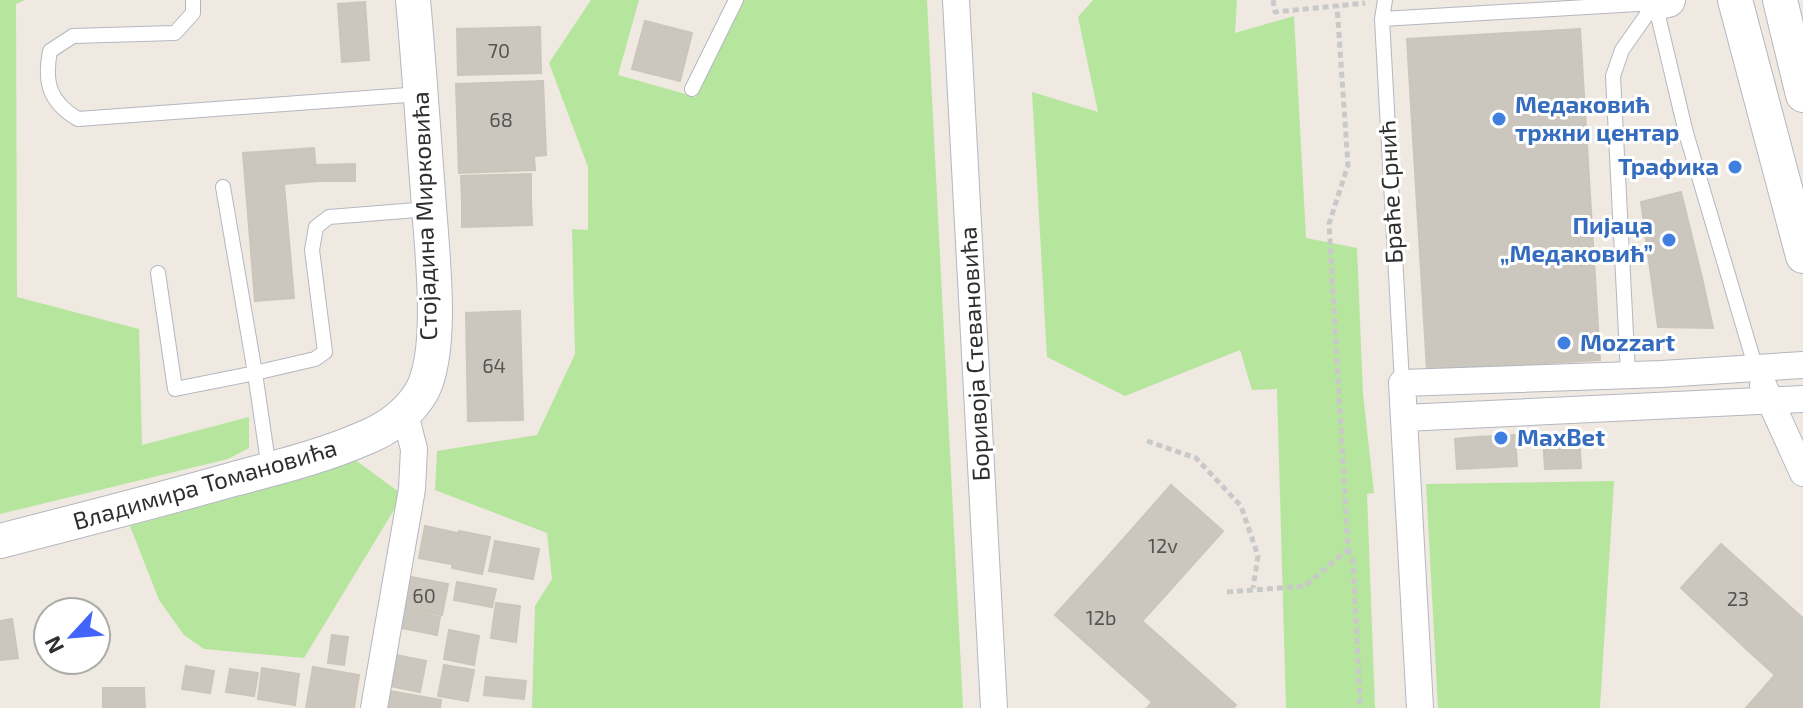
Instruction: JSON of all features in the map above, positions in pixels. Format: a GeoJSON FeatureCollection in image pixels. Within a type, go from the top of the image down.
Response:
{"type":"FeatureCollection","features":[{"type":"Feature","properties":{"kind":"street","name":"Стојадина Мирковића"},"geometry":{"type":"LineString","coordinates":[[405,414],[420,394],[430,367],[434,326],[429,209],[413,0]]}},
{"type":"Feature","properties":{"kind":"street","name":"Боривоја Стевановића"},"geometry":{"type":"LineString","coordinates":[[956,0],[994,708]]}},
{"type":"Feature","properties":{"kind":"street"},"geometry":{"type":"LineString","coordinates":[[1735,0],[1803,256]]}},
{"type":"Feature","properties":{"kind":"street"},"geometry":{"type":"LineString","coordinates":[[1780,0],[1803,95]]}},
{"type":"Feature","properties":{"kind":"street"},"geometry":{"type":"LineString","coordinates":[[1402,383],[1803,365]]}},
{"type":"Feature","properties":{"kind":"street"},"geometry":{"type":"LineString","coordinates":[[1756,369],[1803,473]]}},
{"type":"Feature","properties":{"kind":"street","name":"Браће Срнић"},"geometry":{"type":"LineString","coordinates":[[1402,383],[1420,708]]}},
{"type":"Feature","properties":{"kind":"street"},"geometry":{"type":"LineString","coordinates":[[1404,418],[1803,399]]}},
{"type":"Feature","properties":{"kind":"street"},"geometry":{"type":"LineString","coordinates":[[374,708],[413,474],[411,432],[405,414]]}},
{"type":"Feature","properties":{"kind":"street","name":"Владимира Томановића"},"geometry":{"type":"LineString","coordinates":[[0,541],[318,456],[369,437],[405,414]]}},
{"type":"Feature","properties":{"kind":"lane"},"geometry":{"type":"LineString","coordinates":[[193,0],[193,13],[175,33],[73,36],[62,41],[50,51],[45,75],[53,96],[66,112],[78,119],[421,94]]}},
{"type":"Feature","properties":{"kind":"lane"},"geometry":{"type":"LineString","coordinates":[[692,89],[736,0]]}},
{"type":"Feature","properties":{"kind":"lane","name":"Браће Срнић"},"geometry":{"type":"LineString","coordinates":[[1384,0],[1382,19],[1402,383]]}},
{"type":"Feature","properties":{"kind":"lane"},"geometry":{"type":"LineString","coordinates":[[1382,19],[1659,1]]}},
{"type":"Feature","properties":{"kind":"lane"},"geometry":{"type":"LineString","coordinates":[[1659,1],[1686,133],[1756,369]]}},
{"type":"Feature","properties":{"kind":"lane"},"geometry":{"type":"LineString","coordinates":[[1628,374],[1613,76],[1622,50],[1659,1]]}},
{"type":"Feature","properties":{"kind":"lane"},"geometry":{"type":"LineString","coordinates":[[223,187],[269,469]]}},
{"type":"Feature","properties":{"kind":"lane"},"geometry":{"type":"LineString","coordinates":[[158,273],[175,389],[315,359],[325,352],[312,250],[316,227],[329,217],[429,209]]}},
{"type":"Feature","properties":{"kind":"path"},"geometry":{"type":"LineString","coordinates":[[1273,0],[1275,12],[1384,0]]}},
{"type":"Feature","properties":{"kind":"path"},"geometry":{"type":"LineString","coordinates":[[1337,6],[1348,165],[1329,224],[1348,549],[1353,561],[1358,708]]}},
{"type":"Feature","properties":{"kind":"path"},"geometry":{"type":"LineString","coordinates":[[1147,441],[1196,458],[1241,506],[1258,556],[1253,588]]}},
{"type":"Feature","properties":{"kind":"path"},"geometry":{"type":"LineString","coordinates":[[1227,592],[1305,586],[1348,549]]}},
{"type":"Feature","properties":{"kind":"green space"},"geometry":{"type":"Polygon","coordinates":[[[0,0],[25,0],[16,4],[17,297],[139,329],[142,445],[249,417],[249,448],[228,459],[0,514],[0,0]]]}},
{"type":"Feature","properties":{"kind":"green space"},"geometry":{"type":"Polygon","coordinates":[[[591,0],[639,0],[618,75],[696,97],[738,0],[927,0],[963,708],[532,708],[535,606],[552,579],[547,533],[435,490],[437,451],[537,435],[575,354],[572,229],[588,230],[588,167],[549,63],[591,0]]]}},
{"type":"Feature","properties":{"kind":"green space"},"geometry":{"type":"Polygon","coordinates":[[[1093,0],[1237,0],[1235,33],[1294,16],[1306,238],[1357,248],[1363,394],[1374,493],[1367,494],[1375,708],[1286,708],[1277,389],[1252,390],[1240,350],[1125,396],[1047,357],[1032,92],[1098,112],[1078,17],[1093,0]]]}},
{"type":"Feature","properties":{"kind":"green space"},"geometry":{"type":"Polygon","coordinates":[[[354,459],[403,495],[304,658],[204,649],[184,635],[159,600],[130,526],[316,475],[354,459]]]}},
{"type":"Feature","properties":{"kind":"green space"},"geometry":{"type":"Polygon","coordinates":[[[1614,481],[1600,708],[1438,708],[1426,484],[1614,481]]]}},
{"type":"Feature","properties":{"kind":"building"},"geometry":{"type":"Polygon","coordinates":[[[365,2],[369,60],[342,62],[338,4],[365,2]]]}},
{"type":"Feature","properties":{"kind":"building"},"geometry":{"type":"Polygon","coordinates":[[[645,21],[692,33],[680,81],[632,69],[645,21]]]}},
{"type":"Feature","properties":{"kind":"building"},"geometry":{"type":"Polygon","coordinates":[[[540,27],[541,73],[458,75],[457,29],[540,27]]]}},
{"type":"Feature","properties":{"kind":"building","name":"Медаковић тржни центар"},"geometry":{"type":"Polygon","coordinates":[[[1580,29],[1600,360],[1427,370],[1407,39],[1580,29]]]}},
{"type":"Feature","properties":{"kind":"building"},"geometry":{"type":"Polygon","coordinates":[[[543,81],[546,155],[534,156],[535,170],[459,173],[456,84],[543,81]]]}},
{"type":"Feature","properties":{"kind":"building"},"geometry":{"type":"Polygon","coordinates":[[[314,148],[317,181],[284,184],[294,298],[255,301],[243,153],[314,148]]]}},
{"type":"Feature","properties":{"kind":"building"},"geometry":{"type":"Polygon","coordinates":[[[355,164],[355,181],[317,181],[315,165],[355,164]]]}},
{"type":"Feature","properties":{"kind":"building"},"geometry":{"type":"Polygon","coordinates":[[[531,174],[531,200],[462,201],[461,176],[531,174]]]}},
{"type":"Feature","properties":{"kind":"building","name":"Пијаца „Медаковић”"},"geometry":{"type":"Polygon","coordinates":[[[1681,192],[1713,328],[1658,327],[1641,202],[1681,192]]]}},
{"type":"Feature","properties":{"kind":"building"},"geometry":{"type":"Polygon","coordinates":[[[531,200],[532,225],[462,227],[462,201],[531,200]]]}},
{"type":"Feature","properties":{"kind":"building"},"geometry":{"type":"Polygon","coordinates":[[[520,311],[523,420],[468,421],[466,313],[520,311]]]}},
{"type":"Feature","properties":{"kind":"building"},"geometry":{"type":"Polygon","coordinates":[[[1515,435],[1517,466],[1497,467],[1495,436],[1515,435]]]}},
{"type":"Feature","properties":{"kind":"building"},"geometry":{"type":"Polygon","coordinates":[[[1579,435],[1581,468],[1545,469],[1543,437],[1579,435]]]}},
{"type":"Feature","properties":{"kind":"building"},"geometry":{"type":"Polygon","coordinates":[[[1495,436],[1497,467],[1477,468],[1475,437],[1495,436]]]}},
{"type":"Feature","properties":{"kind":"building"},"geometry":{"type":"Polygon","coordinates":[[[1475,437],[1477,468],[1457,469],[1455,439],[1475,437]]]}},
{"type":"Feature","properties":{"kind":"building"},"geometry":{"type":"Polygon","coordinates":[[[1171,485],[1223,531],[1154,608],[1103,562],[1171,485]]]}},
{"type":"Feature","properties":{"kind":"building"},"geometry":{"type":"Polygon","coordinates":[[[425,526],[457,533],[451,564],[419,558],[425,526]]]}},
{"type":"Feature","properties":{"kind":"building"},"geometry":{"type":"Polygon","coordinates":[[[459,531],[490,537],[482,574],[452,568],[459,531]]]}},
{"type":"Feature","properties":{"kind":"building"},"geometry":{"type":"Polygon","coordinates":[[[495,541],[539,549],[533,579],[489,571],[495,541]]]}},
{"type":"Feature","properties":{"kind":"building"},"geometry":{"type":"Polygon","coordinates":[[[1721,544],[1795,611],[1754,656],[1681,588],[1721,544]]]}},
{"type":"Feature","properties":{"kind":"building"},"geometry":{"type":"Polygon","coordinates":[[[1103,562],[1154,608],[1142,621],[1159,636],[1123,676],[1055,615],[1103,562]]]}},
{"type":"Feature","properties":{"kind":"building"},"geometry":{"type":"Polygon","coordinates":[[[406,576],[448,584],[442,615],[400,607],[406,576]]]}},
{"type":"Feature","properties":{"kind":"building"},"geometry":{"type":"Polygon","coordinates":[[[457,582],[496,589],[492,607],[454,600],[457,582]]]}},
{"type":"Feature","properties":{"kind":"building"},"geometry":{"type":"Polygon","coordinates":[[[496,603],[520,606],[516,642],[491,638],[496,603]]]}},
{"type":"Feature","properties":{"kind":"building"},"geometry":{"type":"Polygon","coordinates":[[[400,609],[440,617],[437,635],[397,627],[400,609]]]}},
{"type":"Feature","properties":{"kind":"building"},"geometry":{"type":"Polygon","coordinates":[[[1795,611],[1803,618],[1803,708],[1746,708],[1775,675],[1754,656],[1795,611]]]}},
{"type":"Feature","properties":{"kind":"building"},"geometry":{"type":"Polygon","coordinates":[[[12,619],[18,658],[0,660],[0,621],[12,619]]]}},
{"type":"Feature","properties":{"kind":"building"},"geometry":{"type":"Polygon","coordinates":[[[449,630],[479,636],[474,665],[444,659],[449,630]]]}},
{"type":"Feature","properties":{"kind":"building"},"geometry":{"type":"Polygon","coordinates":[[[332,635],[348,637],[344,665],[328,663],[332,635]]]}},
{"type":"Feature","properties":{"kind":"building"},"geometry":{"type":"Polygon","coordinates":[[[1159,636],[1236,705],[1233,708],[1147,708],[1152,702],[1123,676],[1159,636]]]}},
{"type":"Feature","properties":{"kind":"building"},"geometry":{"type":"Polygon","coordinates":[[[396,655],[426,661],[420,692],[390,686],[396,655]]]}},
{"type":"Feature","properties":{"kind":"building"},"geometry":{"type":"Polygon","coordinates":[[[444,665],[474,670],[468,701],[438,696],[444,665]]]}},
{"type":"Feature","properties":{"kind":"building"},"geometry":{"type":"Polygon","coordinates":[[[186,666],[214,671],[210,693],[182,689],[186,666]]]}},
{"type":"Feature","properties":{"kind":"building"},"geometry":{"type":"Polygon","coordinates":[[[313,667],[359,675],[354,708],[306,708],[313,667]]]}},
{"type":"Feature","properties":{"kind":"building"},"geometry":{"type":"Polygon","coordinates":[[[262,668],[299,674],[295,705],[258,699],[262,668]]]}},
{"type":"Feature","properties":{"kind":"building"},"geometry":{"type":"Polygon","coordinates":[[[230,669],[258,673],[254,696],[226,692],[230,669]]]}},
{"type":"Feature","properties":{"kind":"building"},"geometry":{"type":"Polygon","coordinates":[[[486,677],[526,681],[524,699],[484,695],[486,677]]]}},
{"type":"Feature","properties":{"kind":"building"},"geometry":{"type":"Polygon","coordinates":[[[103,688],[144,688],[145,708],[103,708],[103,688]]]}},
{"type":"Feature","properties":{"kind":"building"},"geometry":{"type":"Polygon","coordinates":[[[390,691],[441,700],[440,708],[387,708],[390,691]]]}},
{"type":"Feature","properties":{"kind":"place","name":"Медаковић тржни центар"},"geometry":{"type":"Point","coordinates":[1499,119]}},
{"type":"Feature","properties":{"kind":"place","name":"Трафика"},"geometry":{"type":"Point","coordinates":[1735,167]}},
{"type":"Feature","properties":{"kind":"place","name":"Пијаца „Медаковић”"},"geometry":{"type":"Point","coordinates":[1669,240]}},
{"type":"Feature","properties":{"kind":"place","name":"Mozzart"},"geometry":{"type":"Point","coordinates":[1564,343]}},
{"type":"Feature","properties":{"kind":"place","name":"MaxBet"},"geometry":{"type":"Point","coordinates":[1501,438]}}]}
